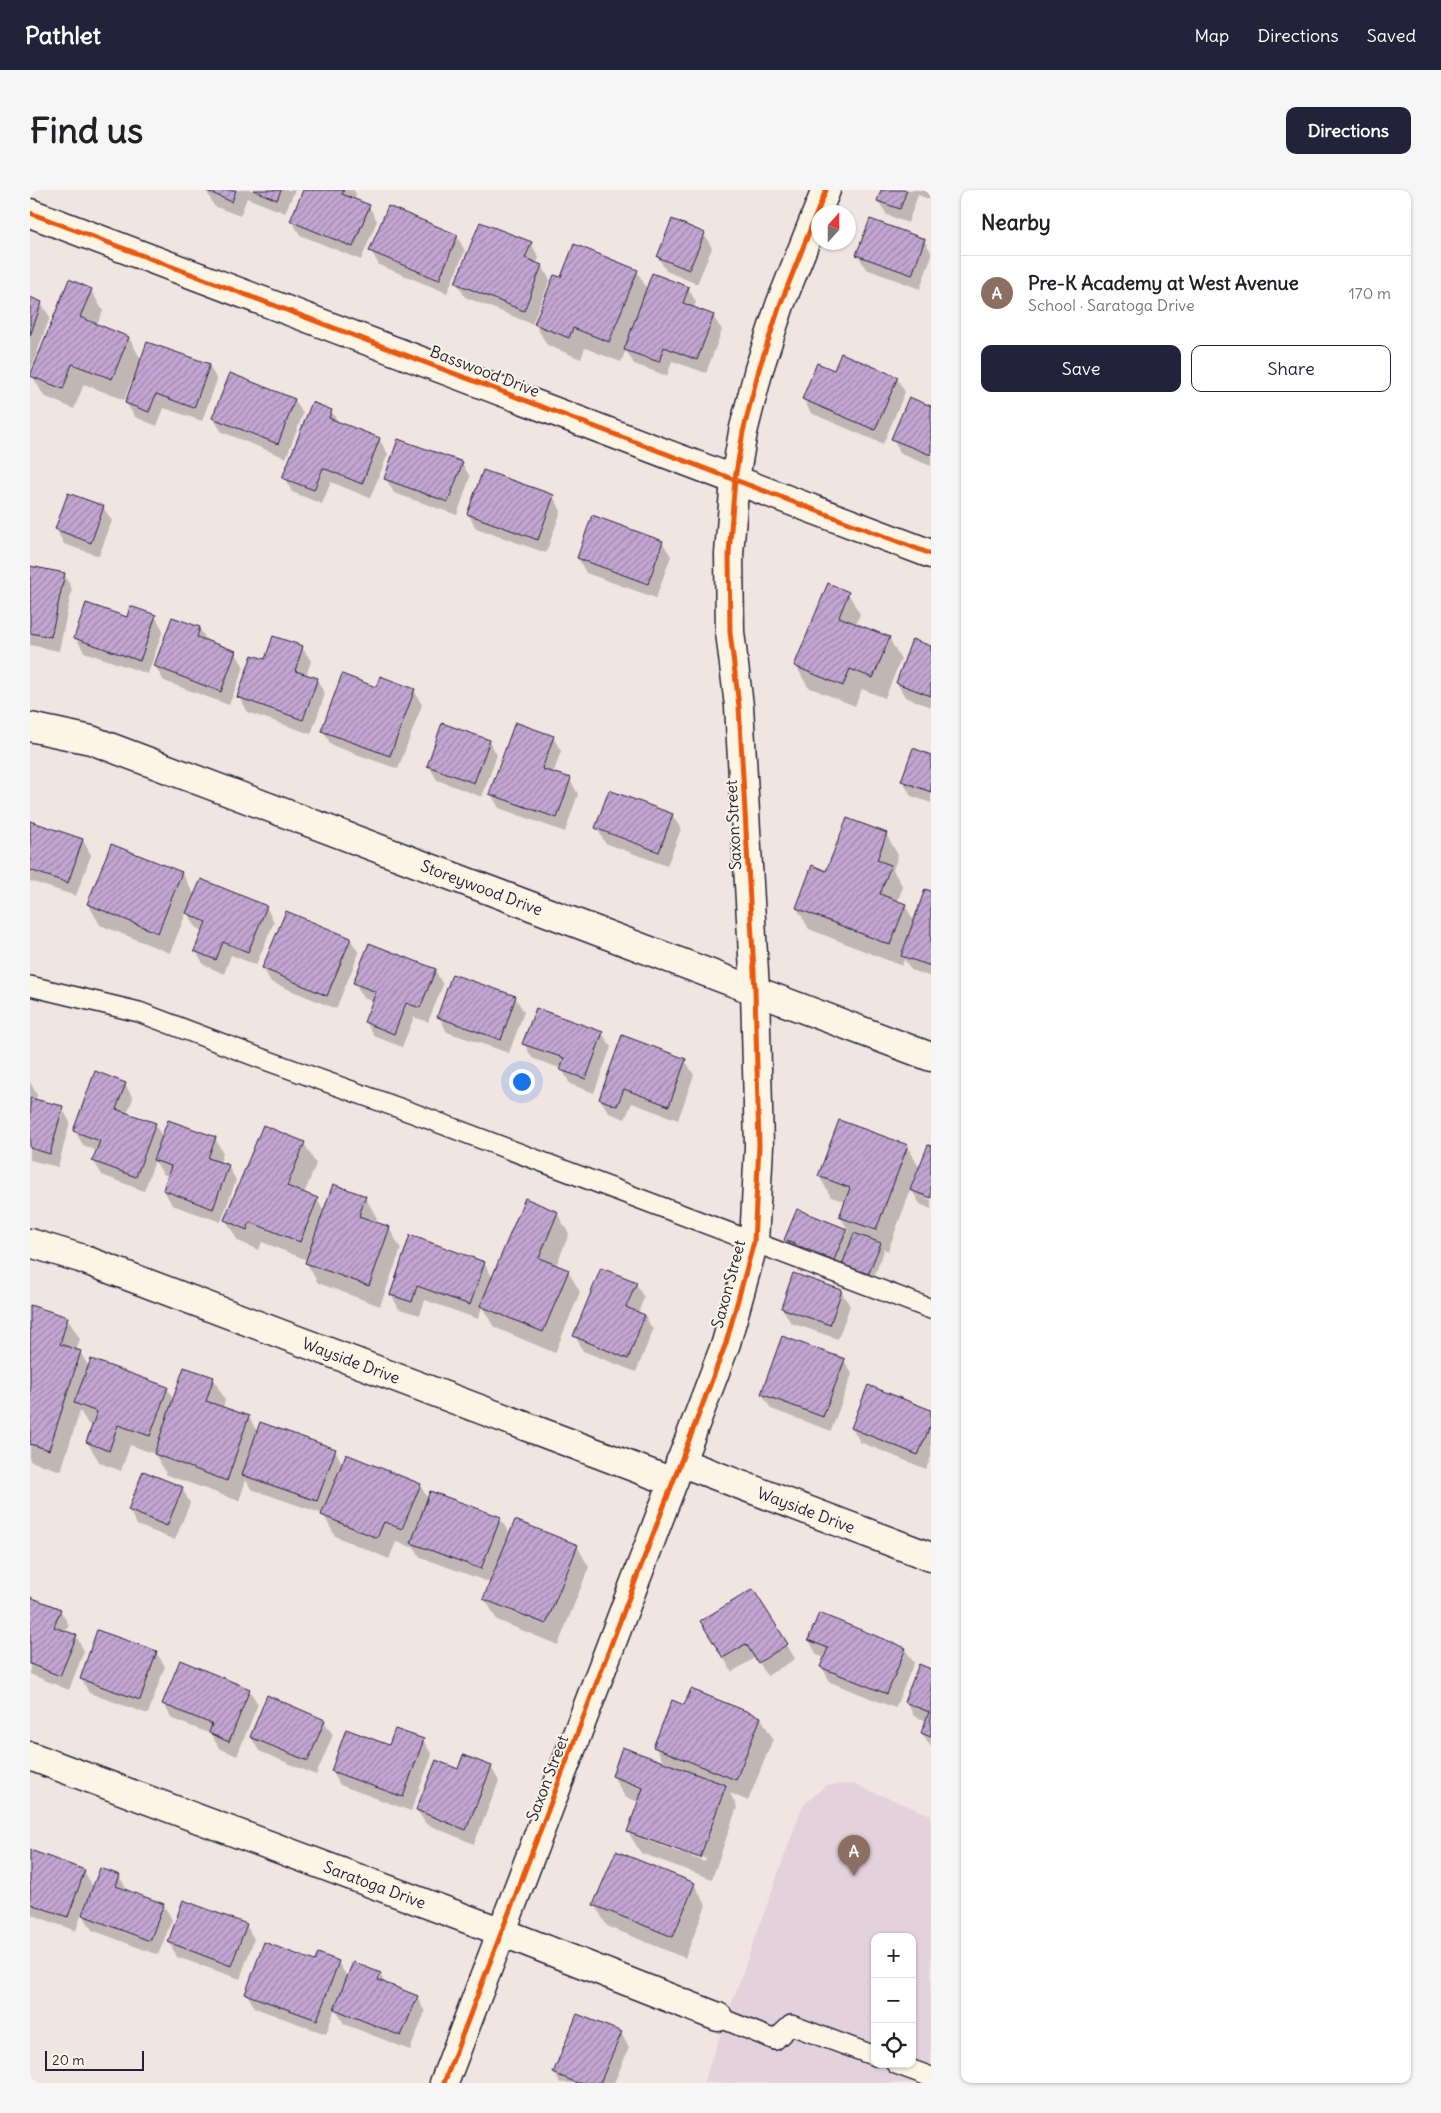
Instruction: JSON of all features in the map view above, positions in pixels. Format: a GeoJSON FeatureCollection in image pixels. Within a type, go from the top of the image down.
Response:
{"type":"FeatureCollection","features":[{"type":"Feature","properties":{"kind":"street","name":"Saxon Street"},"geometry":{"type":"LineString","coordinates":[[444,2083],[726,1343],[754,1242],[759,1146],[755,990],[738,706],[730,632],[729,554],[735,479],[759,369],[780,305],[826,190]]}},
{"type":"Feature","properties":{"kind":"street","name":"Basswood Drive"},"geometry":{"type":"LineString","coordinates":[[30,213],[931,554]]}},
{"type":"Feature","properties":{"kind":"street","name":"Storeywood Drive"},"geometry":{"type":"LineString","coordinates":[[30,727],[91,740],[931,1057]]}},
{"type":"Feature","properties":{"kind":"street","name":"Wayside Drive"},"geometry":{"type":"LineString","coordinates":[[30,1243],[80,1258],[677,1472],[931,1557]]}},
{"type":"Feature","properties":{"kind":"street","name":"Saratoga Drive"},"geometry":{"type":"LineString","coordinates":[[30,1756],[502,1932],[718,2017]]}},
{"type":"Feature","properties":{"kind":"lane"},"geometry":{"type":"LineString","coordinates":[[30,986],[139,1012],[260,1058],[412,1112],[931,1309]]}},
{"type":"Feature","properties":{"kind":"lane"},"geometry":{"type":"LineString","coordinates":[[718,2017],[775,2040],[791,2026],[871,2055]]}},
{"type":"Feature","properties":{"kind":"lane"},"geometry":{"type":"LineString","coordinates":[[907,2068],[931,2077]]}},
{"type":"Feature","properties":{"kind":"shaded area"},"geometry":{"type":"Polygon","coordinates":[[[853,1784],[931,1815],[931,2083],[703,2083],[802,1807],[826,1785],[853,1784]]]}},
{"type":"Feature","properties":{"kind":"building"},"geometry":{"type":"Polygon","coordinates":[[[205,190],[236,190],[232,202],[205,190]]]}},
{"type":"Feature","properties":{"kind":"building"},"geometry":{"type":"Polygon","coordinates":[[[253,190],[281,190],[277,200],[253,190]]]}},
{"type":"Feature","properties":{"kind":"building"},"geometry":{"type":"Polygon","coordinates":[[[303,190],[344,190],[342,194],[370,205],[353,247],[290,221],[303,190]]]}},
{"type":"Feature","properties":{"kind":"building"},"geometry":{"type":"Polygon","coordinates":[[[881,190],[907,190],[900,209],[877,201],[881,190]]]}},
{"type":"Feature","properties":{"kind":"building"},"geometry":{"type":"Polygon","coordinates":[[[388,206],[458,235],[439,280],[369,251],[388,206]]]}},
{"type":"Feature","properties":{"kind":"building"},"geometry":{"type":"Polygon","coordinates":[[[672,219],[705,233],[689,270],[657,257],[672,219]]]}},
{"type":"Feature","properties":{"kind":"building"},"geometry":{"type":"Polygon","coordinates":[[[870,219],[925,239],[912,275],[856,255],[870,219]]]}},
{"type":"Feature","properties":{"kind":"building"},"geometry":{"type":"Polygon","coordinates":[[[480,222],[532,242],[525,258],[542,265],[524,311],[455,283],[480,222]]]}},
{"type":"Feature","properties":{"kind":"building"},"geometry":{"type":"Polygon","coordinates":[[[574,244],[638,270],[609,342],[573,328],[569,338],[534,324],[554,275],[561,277],[574,244]]]}},
{"type":"Feature","properties":{"kind":"building"},"geometry":{"type":"Polygon","coordinates":[[[652,273],[689,287],[683,303],[714,315],[697,360],[664,347],[659,362],[624,350],[652,273]]]}},
{"type":"Feature","properties":{"kind":"building"},"geometry":{"type":"Polygon","coordinates":[[[69,279],[92,289],[80,317],[129,337],[112,379],[72,364],[63,389],[30,376],[69,279]]]}},
{"type":"Feature","properties":{"kind":"building"},"geometry":{"type":"Polygon","coordinates":[[[30,297],[42,302],[30,336],[30,297]]]}},
{"type":"Feature","properties":{"kind":"building"},"geometry":{"type":"Polygon","coordinates":[[[147,342],[210,364],[194,408],[156,394],[149,412],[125,403],[147,342]]]}},
{"type":"Feature","properties":{"kind":"building"},"geometry":{"type":"Polygon","coordinates":[[[841,353],[898,377],[875,430],[802,399],[817,363],[834,370],[841,353]]]}},
{"type":"Feature","properties":{"kind":"building"},"geometry":{"type":"Polygon","coordinates":[[[230,373],[295,399],[278,444],[212,418],[230,373]]]}},
{"type":"Feature","properties":{"kind":"building"},"geometry":{"type":"Polygon","coordinates":[[[909,397],[931,406],[931,455],[891,439],[909,397]]]}},
{"type":"Feature","properties":{"kind":"building"},"geometry":{"type":"Polygon","coordinates":[[[312,402],[332,410],[329,418],[380,438],[362,484],[323,468],[314,490],[282,478],[312,402]]]}},
{"type":"Feature","properties":{"kind":"building"},"geometry":{"type":"Polygon","coordinates":[[[398,439],[463,462],[448,502],[384,479],[398,439]]]}},
{"type":"Feature","properties":{"kind":"building"},"geometry":{"type":"Polygon","coordinates":[[[483,470],[554,495],[538,540],[467,514],[483,470]]]}},
{"type":"Feature","properties":{"kind":"building"},"geometry":{"type":"Polygon","coordinates":[[[68,493],[104,506],[91,543],[55,529],[68,493]]]}},
{"type":"Feature","properties":{"kind":"building"},"geometry":{"type":"Polygon","coordinates":[[[592,515],[663,541],[648,584],[577,558],[592,515]]]}},
{"type":"Feature","properties":{"kind":"building"},"geometry":{"type":"Polygon","coordinates":[[[30,566],[65,573],[51,637],[30,633],[30,566]]]}},
{"type":"Feature","properties":{"kind":"building"},"geometry":{"type":"Polygon","coordinates":[[[828,583],[849,592],[839,617],[890,637],[873,678],[850,669],[843,686],[794,666],[828,583]]]}},
{"type":"Feature","properties":{"kind":"building"},"geometry":{"type":"Polygon","coordinates":[[[86,603],[127,617],[130,606],[156,615],[140,661],[74,638],[86,603]]]}},
{"type":"Feature","properties":{"kind":"building"},"geometry":{"type":"Polygon","coordinates":[[[172,617],[200,627],[197,637],[236,651],[221,692],[154,666],[172,617]]]}},
{"type":"Feature","properties":{"kind":"building"},"geometry":{"type":"Polygon","coordinates":[[[273,636],[303,646],[295,671],[318,678],[303,720],[237,697],[252,655],[265,659],[273,636]]]}},
{"type":"Feature","properties":{"kind":"building"},"geometry":{"type":"Polygon","coordinates":[[[912,639],[931,646],[931,696],[896,683],[912,639]]]}},
{"type":"Feature","properties":{"kind":"building"},"geometry":{"type":"Polygon","coordinates":[[[342,674],[376,687],[380,676],[415,689],[390,756],[321,731],[342,674]]]}},
{"type":"Feature","properties":{"kind":"building"},"geometry":{"type":"Polygon","coordinates":[[[515,722],[554,736],[542,769],[571,778],[557,818],[489,794],[515,722]]]}},
{"type":"Feature","properties":{"kind":"building"},"geometry":{"type":"Polygon","coordinates":[[[442,723],[490,740],[474,783],[427,766],[442,723]]]}},
{"type":"Feature","properties":{"kind":"building"},"geometry":{"type":"Polygon","coordinates":[[[913,748],[931,755],[931,792],[901,781],[913,748]]]}},
{"type":"Feature","properties":{"kind":"building"},"geometry":{"type":"Polygon","coordinates":[[[609,790],[673,814],[659,852],[595,828],[609,790]]]}},
{"type":"Feature","properties":{"kind":"building"},"geometry":{"type":"Polygon","coordinates":[[[847,818],[887,833],[877,860],[891,865],[880,894],[906,904],[890,945],[796,908],[812,865],[826,871],[847,818]]]}},
{"type":"Feature","properties":{"kind":"building"},"geometry":{"type":"Polygon","coordinates":[[[30,821],[83,839],[68,883],[30,870],[30,821]]]}},
{"type":"Feature","properties":{"kind":"building"},"geometry":{"type":"Polygon","coordinates":[[[111,844],[182,872],[158,933],[87,904],[111,844]]]}},
{"type":"Feature","properties":{"kind":"building"},"geometry":{"type":"Polygon","coordinates":[[[201,879],[267,906],[248,952],[223,942],[216,960],[194,951],[206,922],[186,913],[201,879]]]}},
{"type":"Feature","properties":{"kind":"building"},"geometry":{"type":"Polygon","coordinates":[[[925,889],[931,891],[931,966],[901,956],[925,889]]]}},
{"type":"Feature","properties":{"kind":"building"},"geometry":{"type":"Polygon","coordinates":[[[286,911],[351,938],[327,996],[262,968],[286,911]]]}},
{"type":"Feature","properties":{"kind":"building"},"geometry":{"type":"Polygon","coordinates":[[[369,943],[436,969],[420,1008],[406,1003],[394,1034],[364,1022],[376,992],[353,983],[369,943]]]}},
{"type":"Feature","properties":{"kind":"building"},"geometry":{"type":"Polygon","coordinates":[[[452,974],[516,996],[501,1040],[437,1017],[452,974]]]}},
{"type":"Feature","properties":{"kind":"building"},"geometry":{"type":"Polygon","coordinates":[[[536,1008],[603,1032],[586,1079],[560,1070],[564,1058],[522,1044],[536,1008]]]}},
{"type":"Feature","properties":{"kind":"building"},"geometry":{"type":"Polygon","coordinates":[[[622,1035],[686,1059],[669,1106],[624,1089],[617,1106],[599,1099],[622,1035]]]}},
{"type":"Feature","properties":{"kind":"building"},"geometry":{"type":"Polygon","coordinates":[[[95,1071],[126,1083],[116,1109],[156,1123],[136,1177],[92,1161],[100,1141],[73,1131],[95,1071]]]}},
{"type":"Feature","properties":{"kind":"building"},"geometry":{"type":"Polygon","coordinates":[[[30,1098],[63,1106],[50,1154],[30,1148],[30,1098]]]}},
{"type":"Feature","properties":{"kind":"building"},"geometry":{"type":"Polygon","coordinates":[[[168,1120],[216,1137],[208,1158],[229,1165],[213,1209],[163,1190],[171,1166],[153,1160],[168,1120]]]}},
{"type":"Feature","properties":{"kind":"building"},"geometry":{"type":"Polygon","coordinates":[[[839,1120],[908,1145],[876,1230],[839,1217],[850,1188],[818,1176],[839,1120]]]}},
{"type":"Feature","properties":{"kind":"building"},"geometry":{"type":"Polygon","coordinates":[[[263,1125],[305,1142],[287,1186],[318,1198],[300,1242],[250,1222],[247,1230],[224,1220],[263,1125]]]}},
{"type":"Feature","properties":{"kind":"building"},"geometry":{"type":"Polygon","coordinates":[[[928,1145],[931,1146],[931,1198],[910,1190],[928,1145]]]}},
{"type":"Feature","properties":{"kind":"building"},"geometry":{"type":"Polygon","coordinates":[[[333,1184],[366,1196],[359,1216],[390,1227],[369,1286],[305,1263],[333,1184]]]}},
{"type":"Feature","properties":{"kind":"building"},"geometry":{"type":"Polygon","coordinates":[[[525,1198],[558,1212],[539,1258],[569,1270],[543,1332],[480,1306],[525,1198]]]}},
{"type":"Feature","properties":{"kind":"building"},"geometry":{"type":"Polygon","coordinates":[[[797,1209],[847,1229],[834,1260],[784,1240],[797,1209]]]}},
{"type":"Feature","properties":{"kind":"building"},"geometry":{"type":"Polygon","coordinates":[[[854,1233],[881,1243],[868,1275],[842,1265],[854,1233]]]}},
{"type":"Feature","properties":{"kind":"building"},"geometry":{"type":"Polygon","coordinates":[[[410,1235],[485,1262],[470,1305],[417,1286],[412,1302],[390,1295],[410,1235]]]}},
{"type":"Feature","properties":{"kind":"building"},"geometry":{"type":"Polygon","coordinates":[[[601,1268],[637,1282],[626,1307],[645,1315],[628,1359],[573,1336],[601,1268]]]}},
{"type":"Feature","properties":{"kind":"building"},"geometry":{"type":"Polygon","coordinates":[[[793,1273],[842,1290],[830,1325],[781,1308],[793,1273]]]}},
{"type":"Feature","properties":{"kind":"building"},"geometry":{"type":"Polygon","coordinates":[[[30,1305],[68,1317],[60,1344],[81,1351],[49,1450],[30,1444],[30,1305]]]}},
{"type":"Feature","properties":{"kind":"building"},"geometry":{"type":"Polygon","coordinates":[[[782,1336],[845,1359],[823,1417],[761,1394],[782,1336]]]}},
{"type":"Feature","properties":{"kind":"building"},"geometry":{"type":"Polygon","coordinates":[[[91,1359],[168,1387],[150,1436],[118,1425],[109,1451],[86,1442],[97,1412],[74,1403],[91,1359]]]}},
{"type":"Feature","properties":{"kind":"building"},"geometry":{"type":"Polygon","coordinates":[[[184,1367],[214,1377],[206,1401],[249,1416],[227,1481],[154,1454],[184,1367]]]}},
{"type":"Feature","properties":{"kind":"building"},"geometry":{"type":"Polygon","coordinates":[[[868,1385],[931,1410],[931,1424],[918,1455],[851,1428],[868,1385]]]}},
{"type":"Feature","properties":{"kind":"building"},"geometry":{"type":"Polygon","coordinates":[[[260,1422],[336,1449],[317,1501],[242,1475],[260,1422]]]}},
{"type":"Feature","properties":{"kind":"building"},"geometry":{"type":"Polygon","coordinates":[[[346,1454],[421,1484],[402,1529],[384,1522],[377,1538],[321,1515],[346,1454]]]}},
{"type":"Feature","properties":{"kind":"building"},"geometry":{"type":"Polygon","coordinates":[[[143,1471],[183,1487],[167,1526],[128,1510],[143,1471]]]}},
{"type":"Feature","properties":{"kind":"building"},"geometry":{"type":"Polygon","coordinates":[[[430,1491],[501,1517],[481,1569],[411,1543],[430,1491]]]}},
{"type":"Feature","properties":{"kind":"building"},"geometry":{"type":"Polygon","coordinates":[[[515,1520],[578,1545],[546,1624],[483,1599],[515,1520]]]}},
{"type":"Feature","properties":{"kind":"building"},"geometry":{"type":"Polygon","coordinates":[[[753,1589],[788,1644],[758,1663],[746,1644],[723,1658],[700,1621],[753,1589]]]}},
{"type":"Feature","properties":{"kind":"building"},"geometry":{"type":"Polygon","coordinates":[[[30,1597],[61,1609],[54,1627],[77,1635],[60,1676],[30,1664],[30,1597]]]}},
{"type":"Feature","properties":{"kind":"building"},"geometry":{"type":"Polygon","coordinates":[[[819,1613],[906,1648],[887,1694],[820,1667],[828,1648],[808,1640],[819,1613]]]}},
{"type":"Feature","properties":{"kind":"building"},"geometry":{"type":"Polygon","coordinates":[[[97,1630],[157,1651],[140,1700],[80,1679],[97,1630]]]}},
{"type":"Feature","properties":{"kind":"building"},"geometry":{"type":"Polygon","coordinates":[[[180,1660],[250,1689],[229,1742],[209,1733],[212,1724],[162,1704],[180,1660]]]}},
{"type":"Feature","properties":{"kind":"building"},"geometry":{"type":"Polygon","coordinates":[[[919,1664],[931,1669],[931,1737],[921,1733],[929,1712],[904,1702],[919,1664]]]}},
{"type":"Feature","properties":{"kind":"building"},"geometry":{"type":"Polygon","coordinates":[[[691,1689],[761,1717],[736,1780],[653,1747],[672,1700],[684,1705],[691,1689]]]}},
{"type":"Feature","properties":{"kind":"building"},"geometry":{"type":"Polygon","coordinates":[[[267,1695],[325,1720],[308,1761],[250,1737],[267,1695]]]}},
{"type":"Feature","properties":{"kind":"building"},"geometry":{"type":"Polygon","coordinates":[[[346,1729],[389,1745],[395,1729],[424,1739],[403,1797],[331,1771],[346,1729]]]}},
{"type":"Feature","properties":{"kind":"building"},"geometry":{"type":"Polygon","coordinates":[[[622,1747],[726,1785],[700,1858],[627,1832],[643,1788],[612,1776],[622,1747]]]}},
{"type":"Feature","properties":{"kind":"building"},"geometry":{"type":"Polygon","coordinates":[[[463,1755],[492,1766],[466,1830],[416,1810],[436,1760],[458,1769],[463,1755]]]}},
{"type":"Feature","properties":{"kind":"building"},"geometry":{"type":"Polygon","coordinates":[[[30,1850],[85,1870],[68,1917],[30,1904],[30,1850]]]}},
{"type":"Feature","properties":{"kind":"building"},"geometry":{"type":"Polygon","coordinates":[[[616,1851],[695,1883],[673,1937],[593,1905],[616,1851]]]}},
{"type":"Feature","properties":{"kind":"building"},"geometry":{"type":"Polygon","coordinates":[[[100,1868],[120,1875],[116,1886],[164,1904],[150,1941],[82,1915],[100,1868]]]}},
{"type":"Feature","properties":{"kind":"building"},"geometry":{"type":"Polygon","coordinates":[[[183,1900],[247,1924],[231,1966],[168,1942],[183,1900]]]}},
{"type":"Feature","properties":{"kind":"building"},"geometry":{"type":"Polygon","coordinates":[[[264,1942],[315,1961],[318,1953],[339,1961],[317,2020],[245,1994],[264,1942]]]}},
{"type":"Feature","properties":{"kind":"building"},"geometry":{"type":"Polygon","coordinates":[[[353,1962],[381,1973],[378,1980],[418,1996],[401,2036],[334,2009],[353,1962]]]}},
{"type":"Feature","properties":{"kind":"building"},"geometry":{"type":"Polygon","coordinates":[[[577,2014],[622,2032],[600,2083],[577,2083],[553,2073],[577,2014]]]}},
{"type":"Feature","properties":{"kind":"cycle path"},"geometry":{"type":"LineString","coordinates":[[444,2083],[726,1343],[754,1242],[759,1146],[755,990],[739,706],[730,632],[729,554],[735,479],[743,432],[759,369],[780,305],[826,190]]}},
{"type":"Feature","properties":{"kind":"cycle path"},"geometry":{"type":"LineString","coordinates":[[30,213],[931,554]]}},
{"type":"Feature","properties":{"kind":"place","name":"Pre-K Academy at West Avenue"},"geometry":{"type":"Point","coordinates":[854,1876]}}]}
